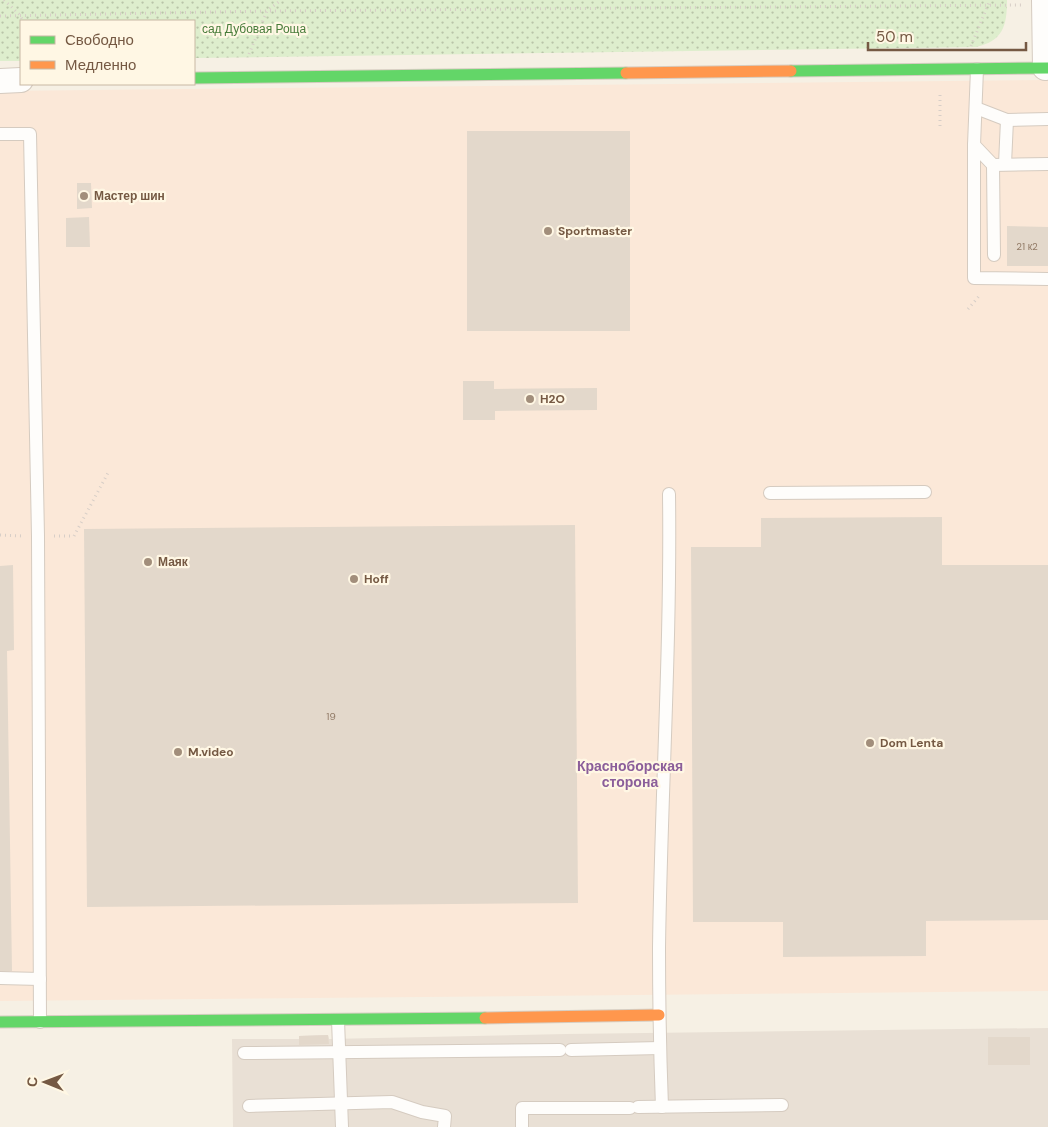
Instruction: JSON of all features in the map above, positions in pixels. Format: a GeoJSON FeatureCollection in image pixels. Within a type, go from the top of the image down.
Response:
{"type":"FeatureCollection","features":[{"type":"Feature","properties":{"kind":"street"},"geometry":{"type":"LineString","coordinates":[[195,78],[1046,68],[1044,0]]}},
{"type":"Feature","properties":{"kind":"street"},"geometry":{"type":"LineString","coordinates":[[0,81],[20,80]]}},
{"type":"Feature","properties":{"kind":"street"},"geometry":{"type":"LineString","coordinates":[[0,1022],[338,1020],[659,1015]]}},
{"type":"Feature","properties":{"kind":"lane"},"geometry":{"type":"LineString","coordinates":[[977,69],[974,145],[974,278],[1048,279]]}},
{"type":"Feature","properties":{"kind":"lane"},"geometry":{"type":"LineString","coordinates":[[976,108],[1007,120],[1048,119]]}},
{"type":"Feature","properties":{"kind":"lane"},"geometry":{"type":"LineString","coordinates":[[994,255],[999,165],[1007,120]]}},
{"type":"Feature","properties":{"kind":"lane"},"geometry":{"type":"LineString","coordinates":[[0,134],[30,134],[38,536],[40,1022]]}},
{"type":"Feature","properties":{"kind":"lane"},"geometry":{"type":"LineString","coordinates":[[974,145],[999,165],[1048,164]]}},
{"type":"Feature","properties":{"kind":"lane"},"geometry":{"type":"LineString","coordinates":[[770,493],[925,492]]}},
{"type":"Feature","properties":{"kind":"lane"},"geometry":{"type":"LineString","coordinates":[[662,1107],[659,947],[670,562],[668,494]]}},
{"type":"Feature","properties":{"kind":"lane"},"geometry":{"type":"LineString","coordinates":[[0,978],[40,979]]}},
{"type":"Feature","properties":{"kind":"lane"},"geometry":{"type":"LineString","coordinates":[[338,1020],[342,1127]]}},
{"type":"Feature","properties":{"kind":"lane"},"geometry":{"type":"LineString","coordinates":[[244,1053],[660,1048]]}},
{"type":"Feature","properties":{"kind":"lane"},"geometry":{"type":"LineString","coordinates":[[249,1106],[341,1105],[392,1102],[422,1112],[445,1116],[444,1127]]}},
{"type":"Feature","properties":{"kind":"lane"},"geometry":{"type":"LineString","coordinates":[[522,1127],[522,1108],[634,1108],[782,1104]]}},
{"type":"Feature","properties":{"kind":"path"},"geometry":{"type":"LineString","coordinates":[[4,0],[22,20]]}},
{"type":"Feature","properties":{"kind":"path"},"geometry":{"type":"LineString","coordinates":[[249,56],[267,11],[281,0]]}},
{"type":"Feature","properties":{"kind":"path"},"geometry":{"type":"LineString","coordinates":[[969,51],[990,0]]}},
{"type":"Feature","properties":{"kind":"path"},"geometry":{"type":"LineString","coordinates":[[0,16],[267,11],[1012,5]]}},
{"type":"Feature","properties":{"kind":"path"},"geometry":{"type":"LineString","coordinates":[[0,535],[74,536],[109,471]]}},
{"type":"Feature","properties":{"kind":"shaded area"},"geometry":{"type":"Polygon","coordinates":[[[1048,80],[1048,991],[0,1001],[0,91],[1048,80]]]}},
{"type":"Feature","properties":{"kind":"shaded area"},"geometry":{"type":"Polygon","coordinates":[[[1048,1028],[1048,1127],[233,1127],[232,1039],[299,1039],[299,1036],[326,1035],[328,1035],[329,1039],[1048,1028]]]}},
{"type":"Feature","properties":{"kind":"green space","name":"сад Дубовая Роща"},"geometry":{"type":"Polygon","coordinates":[[[0,0],[1007,0],[1006,17],[1002,31],[992,41],[976,47],[195,58],[195,20],[20,20],[20,61],[0,61],[0,0]]]}},
{"type":"Feature","properties":{"kind":"building","name":"Sportmaster"},"geometry":{"type":"Polygon","coordinates":[[[467,131],[630,131],[630,331],[467,331],[467,131]]]}},
{"type":"Feature","properties":{"kind":"building","name":"Мастер шин"},"geometry":{"type":"Polygon","coordinates":[[[77,183],[91,183],[92,208],[77,209],[77,183]]]}},
{"type":"Feature","properties":{"kind":"building"},"geometry":{"type":"Polygon","coordinates":[[[89,217],[90,247],[66,247],[66,218],[89,217]]]}},
{"type":"Feature","properties":{"kind":"building"},"geometry":{"type":"Polygon","coordinates":[[[1007,226],[1048,227],[1048,266],[1007,266],[1007,226]]]}},
{"type":"Feature","properties":{"kind":"building","name":"H2O"},"geometry":{"type":"Polygon","coordinates":[[[463,381],[494,381],[494,389],[597,388],[597,410],[495,411],[495,420],[463,420],[463,381]]]}},
{"type":"Feature","properties":{"kind":"building","name":"Dom Lenta"},"geometry":{"type":"Polygon","coordinates":[[[942,517],[942,565],[1048,565],[1048,920],[926,921],[926,956],[783,957],[783,922],[693,922],[691,547],[761,547],[761,518],[942,517]]]}},
{"type":"Feature","properties":{"kind":"building"},"geometry":{"type":"Polygon","coordinates":[[[575,525],[578,903],[87,907],[84,529],[575,525]]]}},
{"type":"Feature","properties":{"kind":"building"},"geometry":{"type":"Polygon","coordinates":[[[13,565],[14,650],[7,651],[12,971],[0,972],[0,566],[13,565]]]}},
{"type":"Feature","properties":{"kind":"building"},"geometry":{"type":"Polygon","coordinates":[[[328,1035],[329,1044],[299,1045],[299,1036],[328,1035]]]}},
{"type":"Feature","properties":{"kind":"building"},"geometry":{"type":"Polygon","coordinates":[[[988,1037],[1030,1037],[1030,1065],[988,1065],[988,1037]]]}},
{"type":"Feature","properties":{"kind":"traffic: fast"},"geometry":{"type":"LineString","coordinates":[[791,71],[1048,68]]}},
{"type":"Feature","properties":{"kind":"traffic: fast"},"geometry":{"type":"LineString","coordinates":[[195,78],[626,73]]}},
{"type":"Feature","properties":{"kind":"traffic: fast"},"geometry":{"type":"LineString","coordinates":[[0,1022],[485,1018]]}},
{"type":"Feature","properties":{"kind":"traffic: slow"},"geometry":{"type":"LineString","coordinates":[[626,73],[791,71]]}},
{"type":"Feature","properties":{"kind":"traffic: slow"},"geometry":{"type":"LineString","coordinates":[[485,1018],[659,1015]]}},
{"type":"Feature","properties":{"kind":"place","name":"Мастер шин"},"geometry":{"type":"Point","coordinates":[84,196]}},
{"type":"Feature","properties":{"kind":"place","name":"Sportmaster"},"geometry":{"type":"Point","coordinates":[548,231]}},
{"type":"Feature","properties":{"kind":"place","name":"H2O"},"geometry":{"type":"Point","coordinates":[530,399]}},
{"type":"Feature","properties":{"kind":"place","name":"Маяк"},"geometry":{"type":"Point","coordinates":[148,562]}},
{"type":"Feature","properties":{"kind":"place","name":"Hoff"},"geometry":{"type":"Point","coordinates":[354,579]}},
{"type":"Feature","properties":{"kind":"place","name":"Dom Lenta"},"geometry":{"type":"Point","coordinates":[870,743]}},
{"type":"Feature","properties":{"kind":"place","name":"M.video"},"geometry":{"type":"Point","coordinates":[178,752]}},
{"type":"Feature","properties":{"kind":"district","name":"Красноборская сторона"},"geometry":{"type":"Point","coordinates":[630,774]}}]}
